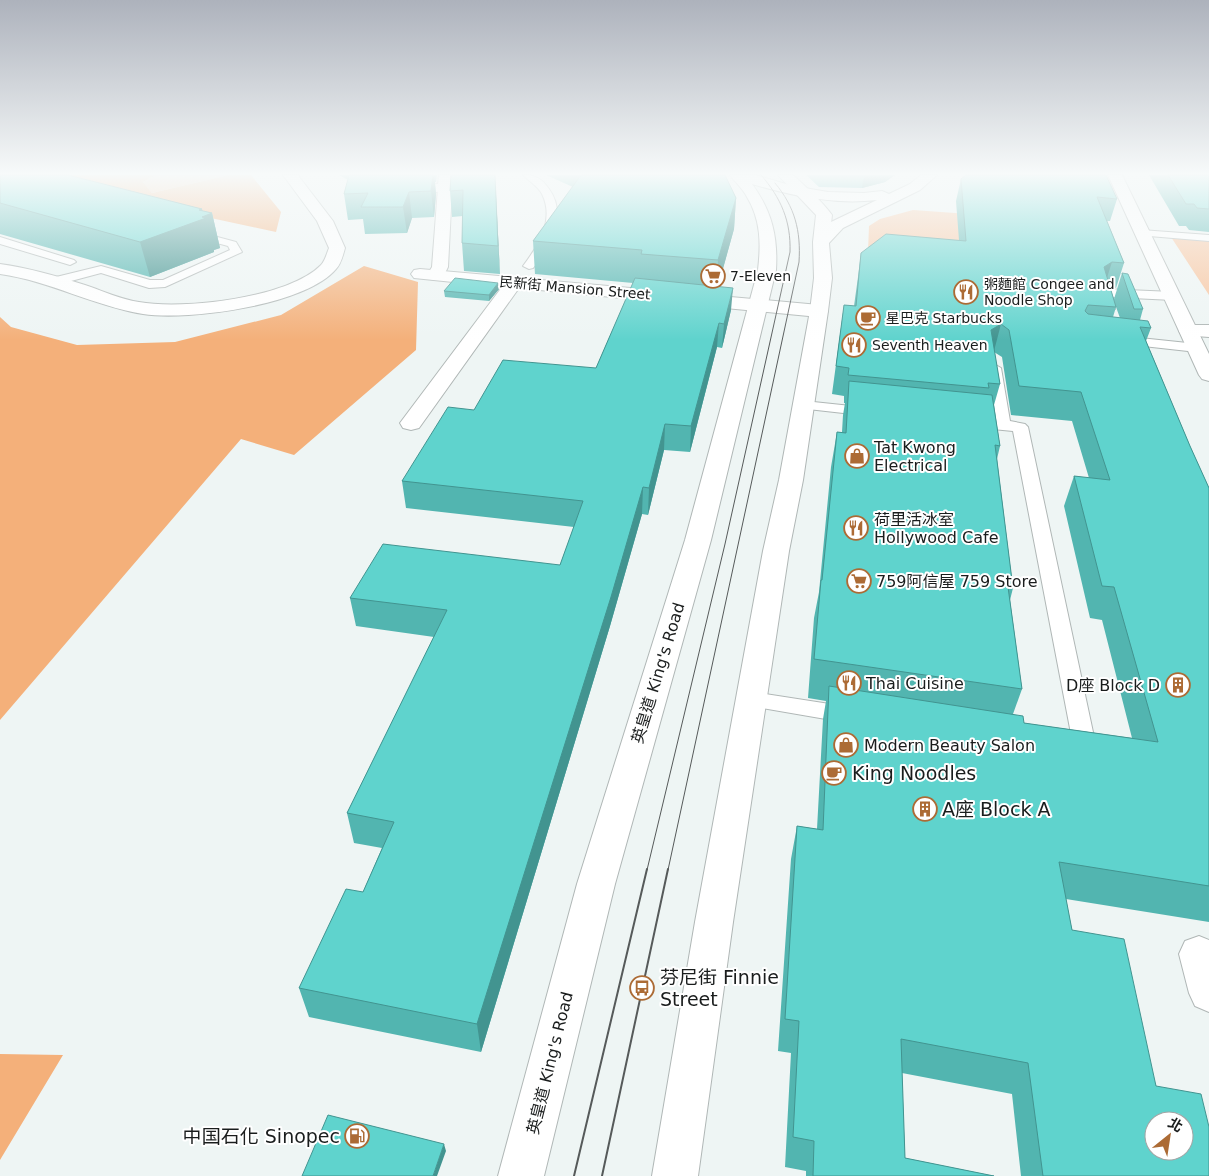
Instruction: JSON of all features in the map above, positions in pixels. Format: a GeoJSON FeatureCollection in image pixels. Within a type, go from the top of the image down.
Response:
{"type":"FeatureCollection","features":[{"type":"Feature","properties":{"kind":"main road"},"geometry":{"type":"LineString","coordinates":[[0,269],[56,281],[116,303],[137,307],[168,310],[214,308],[273,296],[298,286],[324,271],[332,260],[337,248],[330,230]]}},
{"type":"Feature","properties":{"kind":"main road","name":"民新街 Mansion Street"},"geometry":{"type":"LineString","coordinates":[[443,230],[440,267],[428,274],[819,312]]}},
{"type":"Feature","properties":{"kind":"main road","name":"英皇道 King's Road"},"geometry":{"type":"LineString","coordinates":[[516,1174],[596,884],[698,540],[767,270],[768,230]]}},
{"type":"Feature","properties":{"kind":"main road"},"geometry":{"type":"LineString","coordinates":[[675,1176],[714,922],[776,551],[804,405],[819,312],[823,278],[821,242],[822,230]]}},
{"type":"Feature","properties":{"kind":"main road"},"geometry":{"type":"LineString","coordinates":[[821,242],[832,230]]}},
{"type":"Feature","properties":{"kind":"main road"},"geometry":{"type":"LineString","coordinates":[[1140,230],[1173,296],[1209,375]]}},
{"type":"Feature","properties":{"kind":"main road"},"geometry":{"type":"LineString","coordinates":[[412,422],[514,282]]}},
{"type":"Feature","properties":{"kind":"main road"},"geometry":{"type":"LineString","coordinates":[[1193,340],[1209,332]]}},
{"type":"Feature","properties":{"kind":"main road"},"geometry":{"type":"LineString","coordinates":[[1199,954],[1209,993]]}},
{"type":"Feature","properties":{"kind":"lane"},"geometry":{"type":"LineString","coordinates":[[529,266],[541,254],[548,230]]}},
{"type":"Feature","properties":{"kind":"lane"},"geometry":{"type":"LineString","coordinates":[[56,281],[101,269],[149,284],[165,283],[236,252],[232,244],[184,231]]}},
{"type":"Feature","properties":{"kind":"lane"},"geometry":{"type":"LineString","coordinates":[[1141,233],[1209,238]]}},
{"type":"Feature","properties":{"kind":"lane"},"geometry":{"type":"LineString","coordinates":[[0,240],[70,262]]}},
{"type":"Feature","properties":{"kind":"lane"},"geometry":{"type":"LineString","coordinates":[[1173,296],[1104,293],[1114,332],[1193,340]]}},
{"type":"Feature","properties":{"kind":"lane"},"geometry":{"type":"LineString","coordinates":[[993,357],[1003,426]]}},
{"type":"Feature","properties":{"kind":"lane"},"geometry":{"type":"LineString","coordinates":[[804,405],[889,414]]}},
{"type":"Feature","properties":{"kind":"lane"},"geometry":{"type":"LineString","coordinates":[[956,421],[1020,428],[1086,751],[1056,746]]}},
{"type":"Feature","properties":{"kind":"lane"},"geometry":{"type":"LineString","coordinates":[[752,700],[870,718]]}},
{"type":"Feature","properties":{"kind":"shaded area"},"geometry":{"type":"Polygon","coordinates":[[[869,230],[1040,230],[868,252],[869,230]]]}},
{"type":"Feature","properties":{"kind":"shaded area"},"geometry":{"type":"Polygon","coordinates":[[[1171,237],[1209,240],[1209,295],[1171,237]]]}},
{"type":"Feature","properties":{"kind":"shaded area"},"geometry":{"type":"Polygon","coordinates":[[[364,266],[418,282],[416,350],[294,455],[241,439],[0,720],[0,317],[11,327],[77,345],[175,342],[281,315],[364,266]]]}},
{"type":"Feature","properties":{"kind":"shaded area"},"geometry":{"type":"Polygon","coordinates":[[[0,1054],[63,1055],[0,1160],[0,1054]]]}},
{"type":"Feature","properties":{"kind":"building"},"geometry":{"type":"Polygon","coordinates":[[[96,230],[173,230],[140,242],[96,230]]]}},
{"type":"Feature","properties":{"kind":"building"},"geometry":{"type":"Polygon","coordinates":[[[462,230],[497,230],[498,246],[462,243],[462,230]]]}},
{"type":"Feature","properties":{"kind":"building"},"geometry":{"type":"Polygon","coordinates":[[[541,230],[727,230],[718,260],[641,254],[642,250],[533,241],[541,230]]]}},
{"type":"Feature","properties":{"kind":"building"},"geometry":{"type":"Polygon","coordinates":[[[965,230],[1110,230],[1124,263],[1112,262],[1104,267],[1116,307],[1088,305],[1085,311],[1088,314],[1148,321],[1151,328],[1140,327],[1209,488],[1209,886],[1059,862],[1072,930],[1124,939],[1156,1086],[1201,1094],[1209,1127],[1209,1176],[1043,1176],[1028,1063],[901,1039],[905,1158],[994,1176],[813,1176],[814,1141],[793,1137],[799,1021],[785,1019],[797,826],[823,830],[829,686],[1023,716],[1024,723],[1158,742],[1114,587],[1102,586],[1074,476],[1110,480],[1081,392],[1019,386],[1009,330],[1001,324],[991,330],[1000,384],[988,383],[989,388],[848,375],[849,368],[836,366],[844,305],[856,306],[861,253],[886,234],[966,241],[965,230]]]}},
{"type":"Feature","properties":{"kind":"building"},"geometry":{"type":"Polygon","coordinates":[[[1122,273],[1128,274],[1143,309],[1134,309],[1122,273]]]}},
{"type":"Feature","properties":{"kind":"building"},"geometry":{"type":"Polygon","coordinates":[[[455,278],[498,283],[489,295],[444,291],[455,278]]]}},
{"type":"Feature","properties":{"kind":"building"},"geometry":{"type":"Polygon","coordinates":[[[635,278],[733,288],[724,324],[719,323],[691,426],[665,424],[649,488],[643,487],[611,597],[477,1024],[299,988],[346,889],[363,892],[394,822],[347,813],[447,610],[350,598],[383,544],[560,565],[583,501],[402,481],[448,407],[474,410],[503,360],[596,368],[635,278]]]}},
{"type":"Feature","properties":{"kind":"building"},"geometry":{"type":"Polygon","coordinates":[[[849,381],[992,395],[1000,446],[995,445],[1013,588],[1008,587],[1022,689],[814,659],[837,432],[846,433],[849,381]]]}},
{"type":"Feature","properties":{"kind":"building","name":"中国石化 Sinopec"},"geometry":{"type":"Polygon","coordinates":[[[328,1115],[444,1144],[433,1176],[302,1176],[328,1115]]]}},
{"type":"Feature","properties":{"kind":"tram line"},"geometry":{"type":"LineString","coordinates":[[647,870],[725,544],[790,252],[789,230]]}},
{"type":"Feature","properties":{"kind":"tram line"},"geometry":{"type":"LineString","coordinates":[[668,870],[799,262],[798,230]]}},
{"type":"Feature","properties":{"kind":"tram line"},"geometry":{"type":"LineString","coordinates":[[574,1176],[647,869]]}},
{"type":"Feature","properties":{"kind":"tram line"},"geometry":{"type":"LineString","coordinates":[[602,1176],[668,869]]}},
{"type":"Feature","properties":{"kind":"place","name":"7-Eleven"},"geometry":{"type":"Point","coordinates":[713,276]}},
{"type":"Feature","properties":{"kind":"place","name":"粥麵館 Congee and Noodle Shop"},"geometry":{"type":"Point","coordinates":[966,292]}},
{"type":"Feature","properties":{"kind":"place","name":"星巴克 Starbucks"},"geometry":{"type":"Point","coordinates":[868,318]}},
{"type":"Feature","properties":{"kind":"place","name":"Seventh Heaven"},"geometry":{"type":"Point","coordinates":[854,345]}},
{"type":"Feature","properties":{"kind":"place","name":"Tat Kwong Electrical"},"geometry":{"type":"Point","coordinates":[857,456]}},
{"type":"Feature","properties":{"kind":"place","name":"荷里活冰室 Hollywood Cafe"},"geometry":{"type":"Point","coordinates":[856,528]}},
{"type":"Feature","properties":{"kind":"place","name":"759阿信屋 759 Store"},"geometry":{"type":"Point","coordinates":[859,581]}},
{"type":"Feature","properties":{"kind":"place","name":"Thai Cuisine"},"geometry":{"type":"Point","coordinates":[849,683]}},
{"type":"Feature","properties":{"kind":"place","name":"D座 Block D"},"geometry":{"type":"Point","coordinates":[1178,685]}},
{"type":"Feature","properties":{"kind":"place","name":"Modern Beauty Salon"},"geometry":{"type":"Point","coordinates":[846,745]}},
{"type":"Feature","properties":{"kind":"place","name":"King Noodles"},"geometry":{"type":"Point","coordinates":[834,773]}},
{"type":"Feature","properties":{"kind":"place","name":"A座 Block A"},"geometry":{"type":"Point","coordinates":[925,809]}},
{"type":"Feature","properties":{"kind":"place","name":"芬尼街 Finnie Street"},"geometry":{"type":"Point","coordinates":[642,988]}},
{"type":"Feature","properties":{"kind":"place","name":"中国石化 Sinopec"},"geometry":{"type":"Point","coordinates":[357,1136]}}]}
